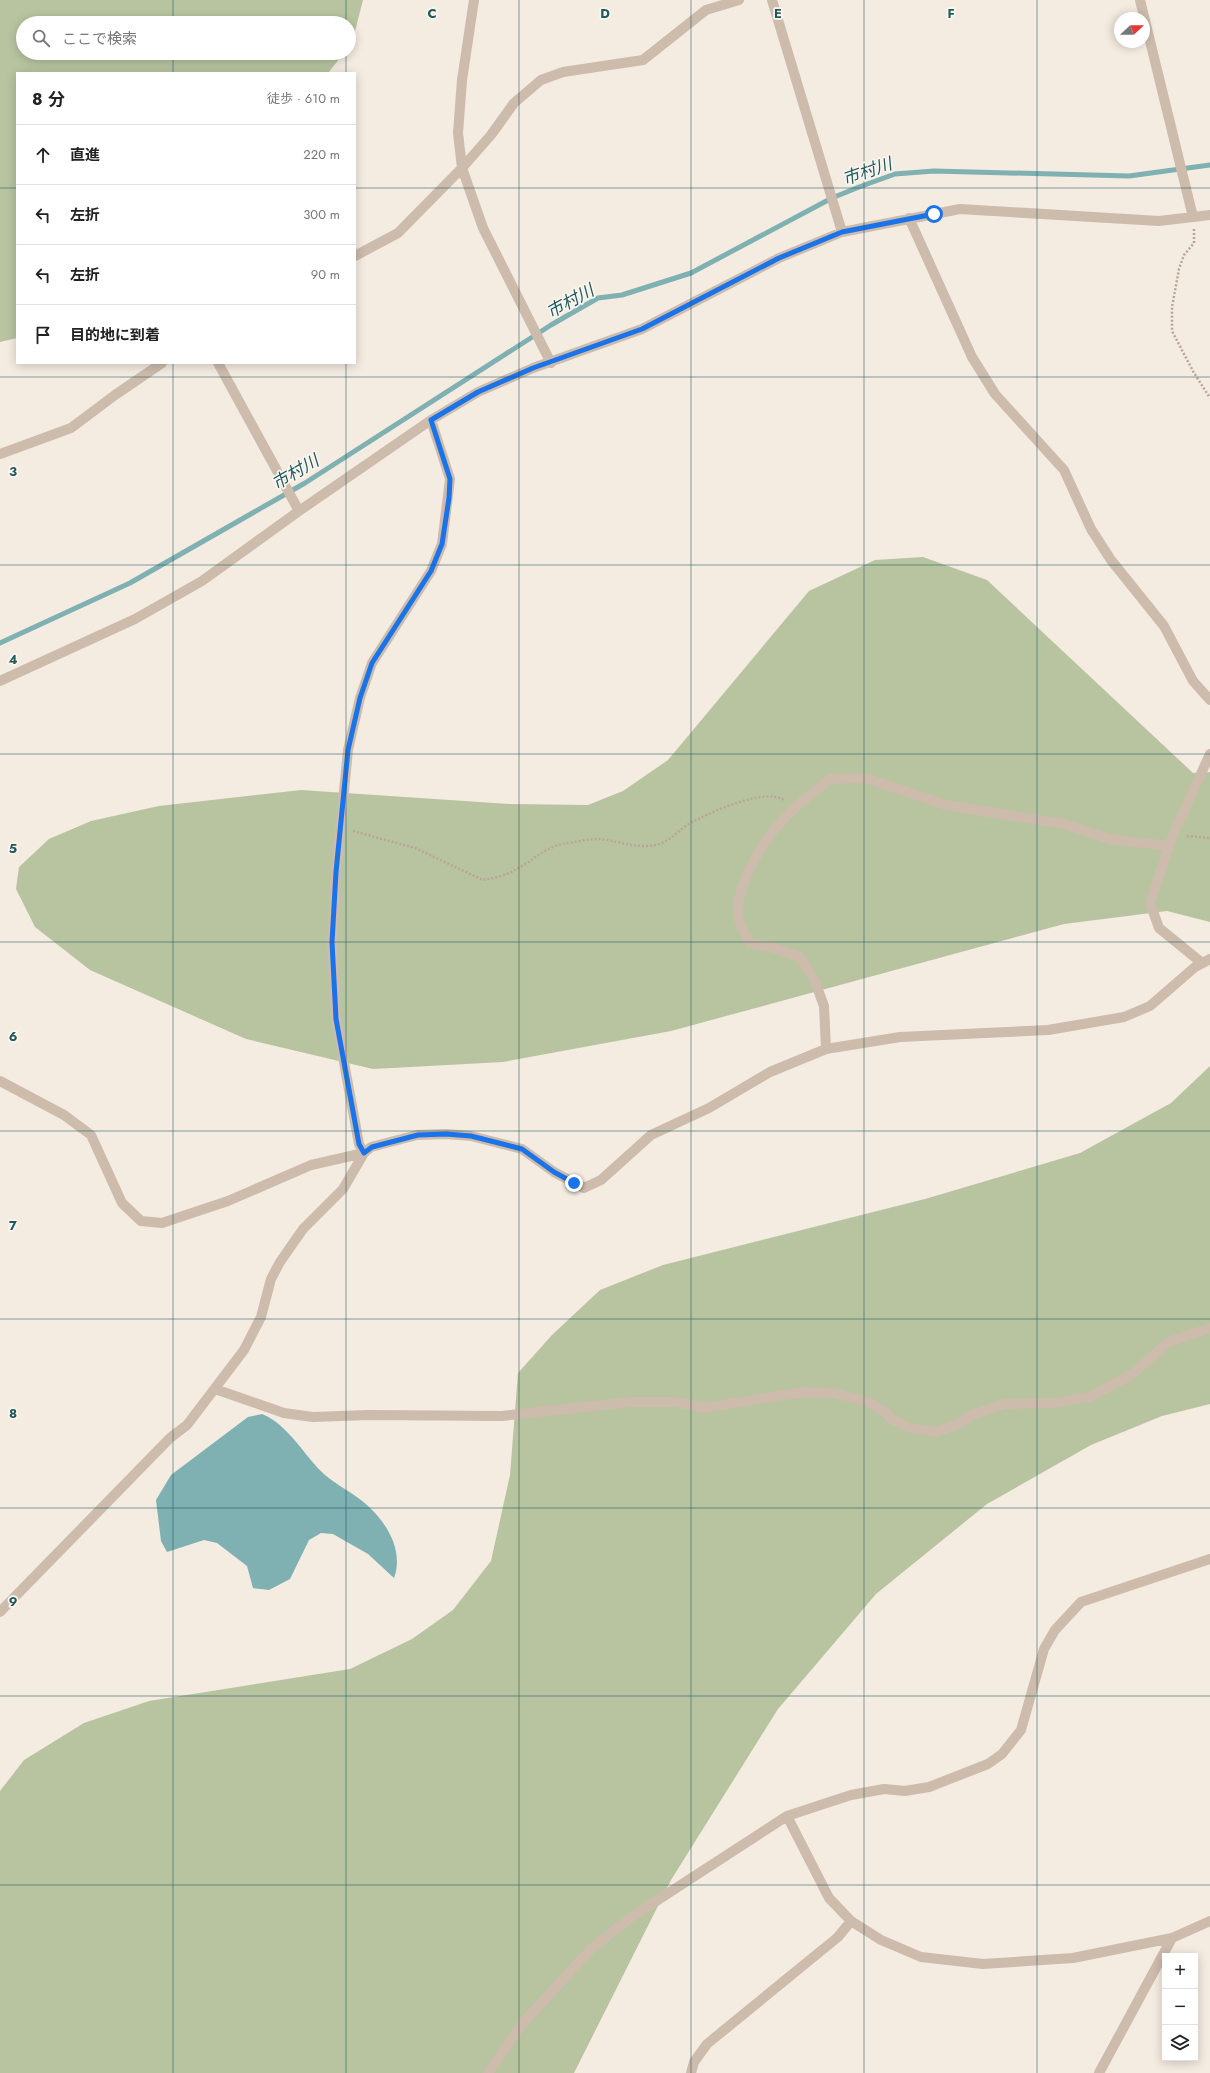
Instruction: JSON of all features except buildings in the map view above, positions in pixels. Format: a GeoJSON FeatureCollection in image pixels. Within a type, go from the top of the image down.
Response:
{"type":"FeatureCollection","features":[{"type":"Feature","properties":{"kind":"street"},"geometry":{"type":"LineString","coordinates":[[474,0],[461,88],[458,133],[462,168],[483,228],[551,363]]}},
{"type":"Feature","properties":{"kind":"street"},"geometry":{"type":"LineString","coordinates":[[356,255],[398,233],[462,168],[491,135],[514,103],[541,80],[563,72],[644,60],[706,10],[739,0]]}},
{"type":"Feature","properties":{"kind":"street"},"geometry":{"type":"LineString","coordinates":[[772,0],[842,232]]}},
{"type":"Feature","properties":{"kind":"street"},"geometry":{"type":"LineString","coordinates":[[1140,0],[1193,217]]}},
{"type":"Feature","properties":{"kind":"street"},"geometry":{"type":"LineString","coordinates":[[0,681],[135,619],[202,581],[299,511],[431,420],[478,392],[533,368],[551,363],[642,329],[779,258],[842,232],[960,209],[1159,221],[1210,215]]}},
{"type":"Feature","properties":{"kind":"street"},"geometry":{"type":"LineString","coordinates":[[909,218],[972,357],[995,394],[1064,470],[1091,529],[1112,560],[1164,626],[1193,681],[1210,700]]}},
{"type":"Feature","properties":{"kind":"street"},"geometry":{"type":"LineString","coordinates":[[0,454],[71,428],[115,395],[161,364]]}},
{"type":"Feature","properties":{"kind":"street"},"geometry":{"type":"LineString","coordinates":[[219,364],[299,511]]}},
{"type":"Feature","properties":{"kind":"street"},"geometry":{"type":"LineString","coordinates":[[364,1153],[359,1144],[336,1019],[332,942],[336,872],[348,750],[360,698],[372,663],[431,571],[442,544],[449,498],[450,479],[431,420]]}},
{"type":"Feature","properties":{"kind":"street"},"geometry":{"type":"LineString","coordinates":[[0,1612],[170,1438],[187,1425],[244,1350],[260,1317],[271,1279],[280,1262],[303,1229],[343,1189],[364,1153],[372,1147],[418,1135],[446,1134],[471,1136],[522,1149],[554,1172],[584,1188],[601,1180],[651,1135],[709,1108],[770,1072],[826,1049],[900,1037],[1048,1030],[1124,1017],[1150,1006],[1206,961],[1160,928],[1150,903],[1173,835],[1210,754]]}},
{"type":"Feature","properties":{"kind":"street"},"geometry":{"type":"LineString","coordinates":[[826,1049],[824,1006],[814,980],[800,957],[771,946],[750,942],[743,931],[738,912],[740,894],[754,860],[779,823],[830,779],[865,778],[946,805],[1064,824],[1110,839],[1169,846]]}},
{"type":"Feature","properties":{"kind":"street"},"geometry":{"type":"LineString","coordinates":[[0,1081],[64,1115],[91,1135],[122,1203],[141,1221],[162,1223],[228,1201],[311,1166],[364,1153]]}},
{"type":"Feature","properties":{"kind":"street"},"geometry":{"type":"LineString","coordinates":[[215,1389],[284,1413],[313,1417],[368,1415],[502,1416],[630,1402],[676,1402],[704,1408],[803,1392],[834,1393],[869,1402],[885,1412],[890,1419],[911,1428],[936,1432],[960,1423],[972,1415],[1004,1404],[1054,1403],[1089,1397],[1131,1376],[1169,1342],[1210,1328]]}},
{"type":"Feature","properties":{"kind":"street"},"geometry":{"type":"LineString","coordinates":[[488,2073],[522,2024],[591,1949],[630,1918],[787,1816],[851,1795],[884,1789],[905,1791],[929,1787],[988,1764],[1002,1754],[1021,1730],[1044,1650],[1055,1630],[1081,1602],[1210,1559]]}},
{"type":"Feature","properties":{"kind":"street"},"geometry":{"type":"LineString","coordinates":[[787,1816],[829,1898],[851,1921],[881,1940],[921,1957],[983,1964],[1073,1958],[1172,1938],[1210,1921]]}},
{"type":"Feature","properties":{"kind":"street"},"geometry":{"type":"LineString","coordinates":[[691,2073],[694,2062],[708,2044],[838,1937],[851,1921]]}},
{"type":"Feature","properties":{"kind":"street"},"geometry":{"type":"LineString","coordinates":[[1099,2073],[1172,1938]]}},
{"type":"Feature","properties":{"kind":"path"},"geometry":{"type":"LineString","coordinates":[[1193,217],[1194,243],[1184,255],[1179,269],[1172,307],[1172,331],[1194,373],[1210,398]]}},
{"type":"Feature","properties":{"kind":"path"},"geometry":{"type":"LineString","coordinates":[[341,828],[415,848],[483,880],[514,871],[560,844],[597,839],[648,847],[663,842],[688,824],[702,817],[758,797],[780,798],[796,808]]}},
{"type":"Feature","properties":{"kind":"path"},"geometry":{"type":"LineString","coordinates":[[1173,835],[1210,838]]}},
{"type":"Feature","properties":{"kind":"green space"},"geometry":{"type":"Polygon","coordinates":[[[0,0],[363,0],[356,27],[356,16],[16,16],[16,60],[338,60],[329,72],[16,72],[16,338],[0,342],[0,0]]]}},
{"type":"Feature","properties":{"kind":"green space"},"geometry":{"type":"Polygon","coordinates":[[[923,557],[987,580],[1193,773],[1210,772],[1210,922],[1167,911],[1064,924],[671,1031],[503,1062],[373,1069],[246,1039],[90,970],[35,927],[16,889],[19,867],[49,839],[91,821],[159,806],[301,790],[509,804],[588,805],[623,791],[668,760],[809,591],[875,560],[923,557]]]}},
{"type":"Feature","properties":{"kind":"green space"},"geometry":{"type":"Polygon","coordinates":[[[1210,1066],[1210,1404],[1162,1416],[1091,1445],[987,1504],[876,1594],[778,1709],[671,1880],[574,2073],[0,2073],[0,1791],[24,1760],[84,1723],[149,1701],[350,1669],[412,1639],[453,1610],[491,1561],[510,1475],[518,1373],[552,1335],[600,1290],[663,1265],[925,1199],[1080,1153],[1171,1103],[1210,1066]]]}},
{"type":"Feature","properties":{"kind":"water"},"geometry":{"type":"Polygon","coordinates":[[[262,1414],[272,1419],[288,1433],[325,1475],[362,1501],[381,1520],[392,1538],[395,1548],[397,1568],[394,1578],[368,1554],[333,1534],[321,1533],[309,1540],[290,1579],[269,1590],[253,1588],[247,1566],[217,1543],[204,1540],[167,1552],[161,1541],[156,1500],[171,1475],[248,1417],[262,1414]]]}},
{"type":"Feature","properties":{"kind":"waterway","name":"市村川"},"geometry":{"type":"LineString","coordinates":[[0,643],[130,583],[305,483],[551,325],[598,298],[622,295],[691,273],[832,198],[859,187],[895,174],[934,171],[1129,176],[1210,165]]}},
{"type":"Feature","properties":{"kind":"route"},"geometry":{"type":"LineString","coordinates":[[574,1183],[554,1172],[522,1149],[471,1136],[446,1134],[418,1135],[372,1147],[364,1153],[359,1144],[336,1019],[332,942],[336,872],[348,750],[360,698],[372,663],[431,571],[442,544],[449,498],[450,479],[431,420],[478,392],[533,368],[551,363],[642,329],[779,258],[842,232],[934,214]]}}]}
